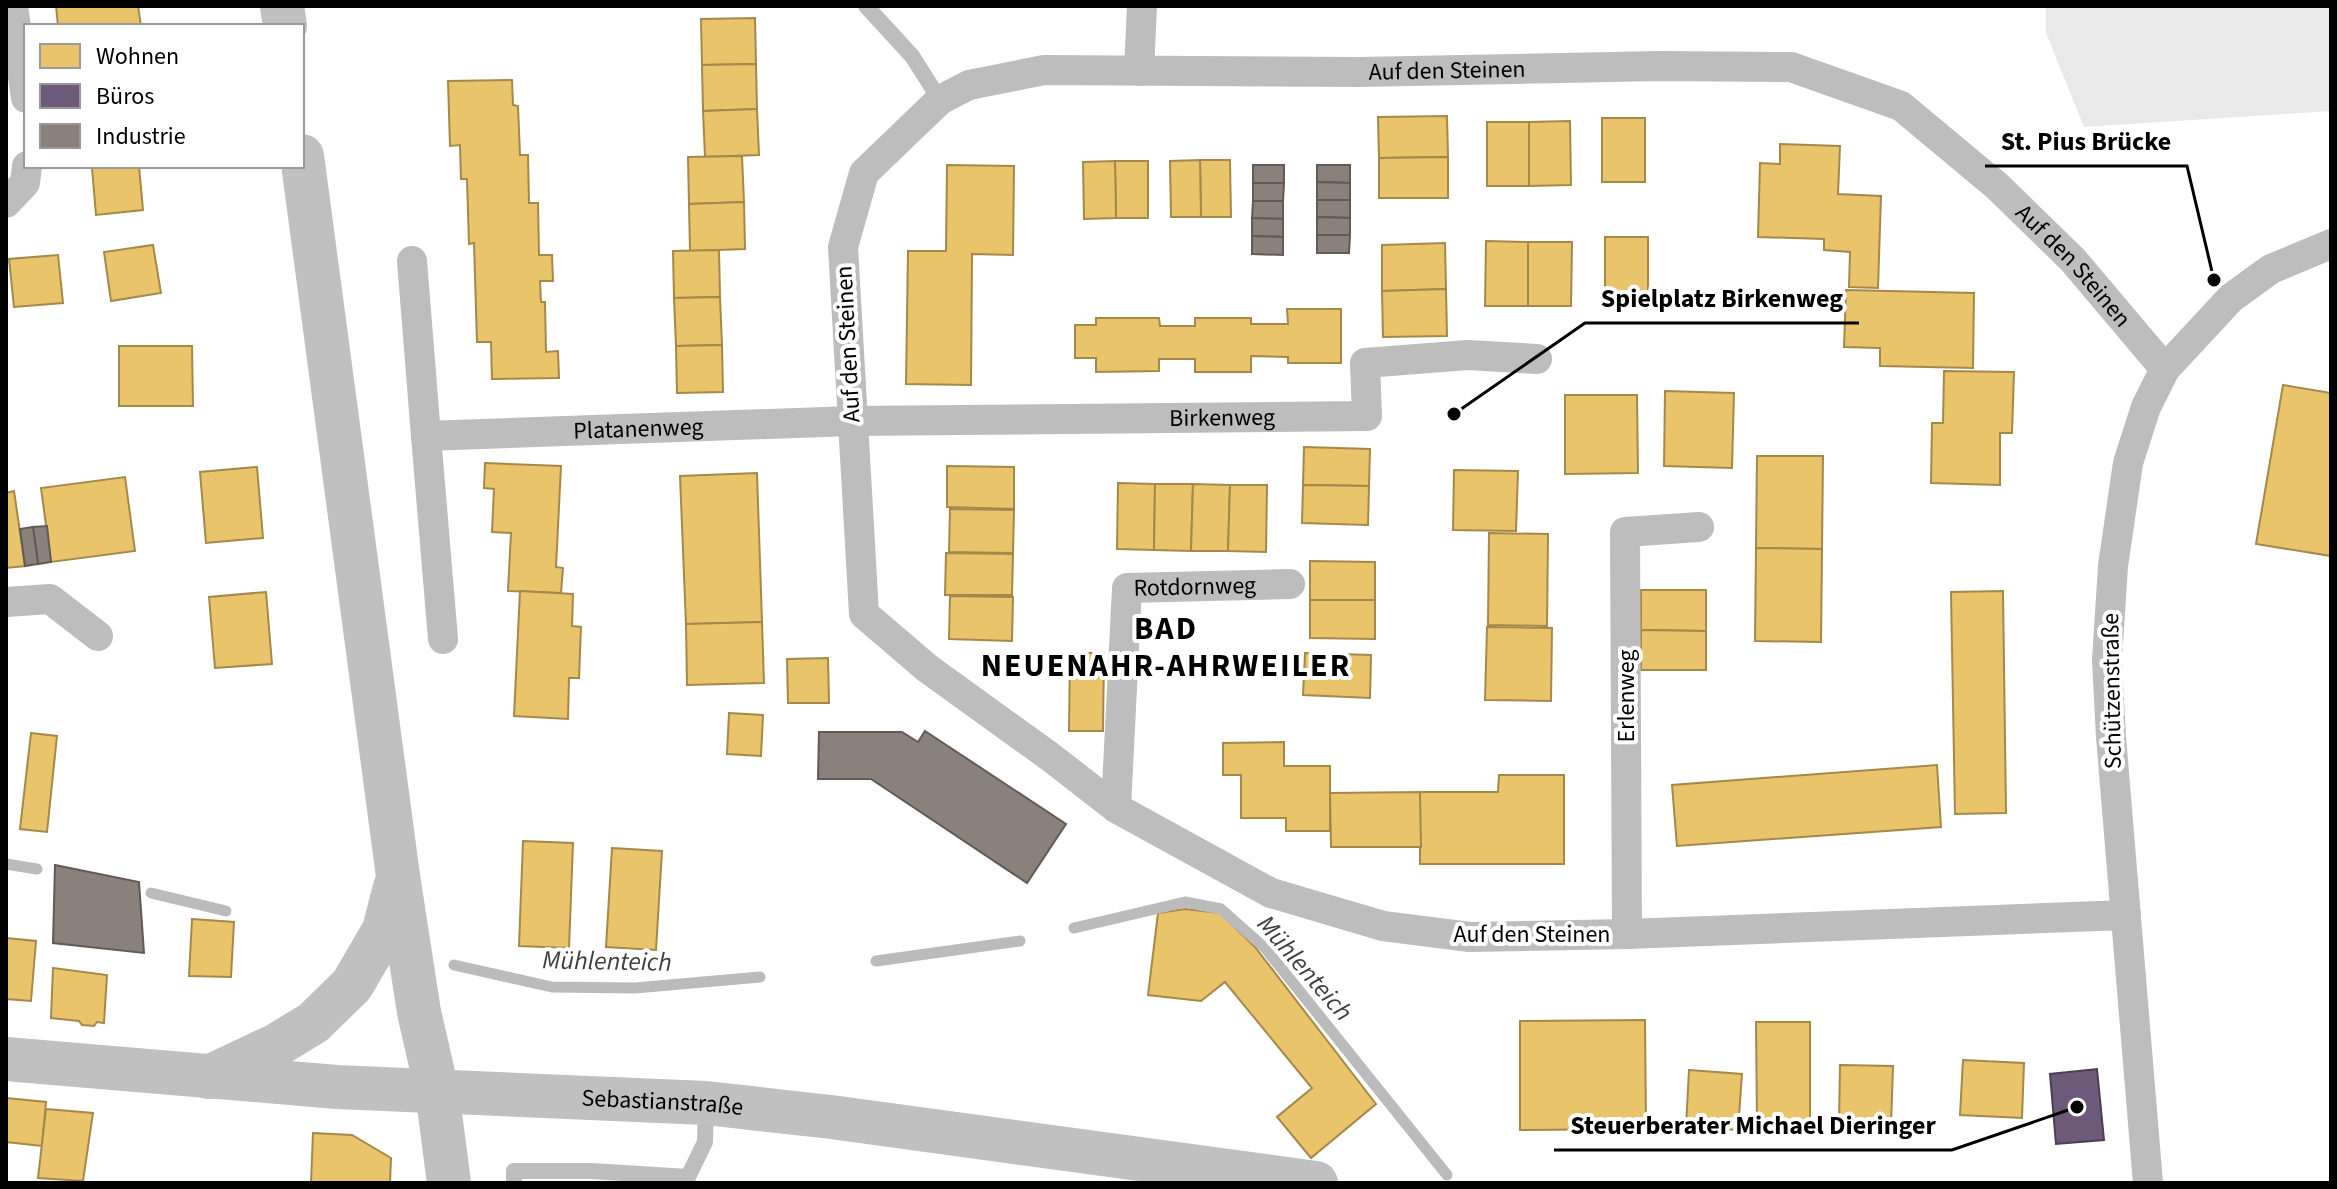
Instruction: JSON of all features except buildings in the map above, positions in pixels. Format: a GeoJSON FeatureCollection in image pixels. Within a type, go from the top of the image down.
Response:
{"type":"FeatureCollection","features":[{"type":"Feature","properties":{"kind":"street"},"geometry":{"type":"LineString","coordinates":[[13,6],[24,84]]}},
{"type":"Feature","properties":{"kind":"street"},"geometry":{"type":"LineString","coordinates":[[1139,71],[1142,6]]}},
{"type":"Feature","properties":{"kind":"street","name":"Auf den Steinen"},"geometry":{"type":"LineString","coordinates":[[2126,915],[1470,937],[1383,926],[1271,893],[1116,808],[927,668],[864,614],[843,247],[864,173],[940,100],[969,85],[1044,70],[1359,72],[1660,66],[1791,67],[1901,106],[1997,186],[2073,260],[2165,369]]}},
{"type":"Feature","properties":{"kind":"street"},"geometry":{"type":"LineString","coordinates":[[304,168],[398,876],[419,1012],[437,1091],[449,1183]]}},
{"type":"Feature","properties":{"kind":"street","name":"Schützenstraße"},"geometry":{"type":"LineString","coordinates":[[2148,1183],[2107,660],[2113,566],[2128,463],[2146,407],[2165,369],[2231,298],[2271,269],[2331,244]]}},
{"type":"Feature","properties":{"kind":"street"},"geometry":{"type":"LineString","coordinates":[[412,261],[443,639]]}},
{"type":"Feature","properties":{"kind":"street","name":"Birkenweg"},"geometry":{"type":"LineString","coordinates":[[852,421],[1367,416],[1365,363],[1468,355],[1537,359]]}},
{"type":"Feature","properties":{"kind":"street","name":"Platanenweg"},"geometry":{"type":"LineString","coordinates":[[426,436],[852,421]]}},
{"type":"Feature","properties":{"kind":"street","name":"Erlenweg"},"geometry":{"type":"LineString","coordinates":[[1627,934],[1625,532],[1699,527]]}},
{"type":"Feature","properties":{"kind":"street","name":"Rotdornweg"},"geometry":{"type":"LineString","coordinates":[[1116,808],[1127,588],[1290,584]]}},
{"type":"Feature","properties":{"kind":"street"},"geometry":{"type":"LineString","coordinates":[[6,602],[50,599],[98,636]]}},
{"type":"Feature","properties":{"kind":"street"},"geometry":{"type":"LineString","coordinates":[[207,1078],[275,1046],[313,1023],[352,985],[384,930],[398,876]]}},
{"type":"Feature","properties":{"kind":"street","name":"Sebastianstraße"},"geometry":{"type":"LineString","coordinates":[[6,1059],[337,1087],[706,1103],[1316,1183]]}},
{"type":"Feature","properties":{"kind":"lane"},"geometry":{"type":"LineString","coordinates":[[866,6],[912,56],[940,100]]}},
{"type":"Feature","properties":{"kind":"lane"},"geometry":{"type":"LineString","coordinates":[[514,1183],[514,1171],[559,1177],[686,1180],[705,1142],[706,1103]]}},
{"type":"Feature","properties":{"kind":"shaded area"},"geometry":{"type":"Polygon","coordinates":[[[2046,6],[2331,6],[2331,111],[2084,127],[2046,33],[2046,6]]]}},
{"type":"Feature","properties":{"kind":"waterway","name":"Mühlenteich"},"geometry":{"type":"LineString","coordinates":[[6,864],[37,869]]}},
{"type":"Feature","properties":{"kind":"waterway","name":"Mühlenteich"},"geometry":{"type":"LineString","coordinates":[[151,893],[226,911]]}},
{"type":"Feature","properties":{"kind":"waterway","name":"Mühlenteich"},"geometry":{"type":"LineString","coordinates":[[1074,928],[1185,902],[1221,909],[1265,948],[1447,1175]]}},
{"type":"Feature","properties":{"kind":"waterway","name":"Mühlenteich"},"geometry":{"type":"LineString","coordinates":[[876,961],[1020,941]]}},
{"type":"Feature","properties":{"kind":"waterway","name":"Mühlenteich"},"geometry":{"type":"LineString","coordinates":[[454,965],[552,987],[635,988],[760,977]]}},
{"type":"Feature","properties":{"kind":"place","name":"St. Pius Brücke"},"geometry":{"type":"Point","coordinates":[2214,280]}},
{"type":"Feature","properties":{"kind":"place","name":"Spielplatz Birkenweg"},"geometry":{"type":"Point","coordinates":[1454,414]}},
{"type":"Feature","properties":{"kind":"place","name":"Steuerberater Michael Dieringer"},"geometry":{"type":"Point","coordinates":[2077,1107]}},
{"type":"Feature","properties":{"kind":"district","name":"BAD NEUENAHR-AHRWEILER"},"geometry":{"type":"Point","coordinates":[1166,648]}}]}
